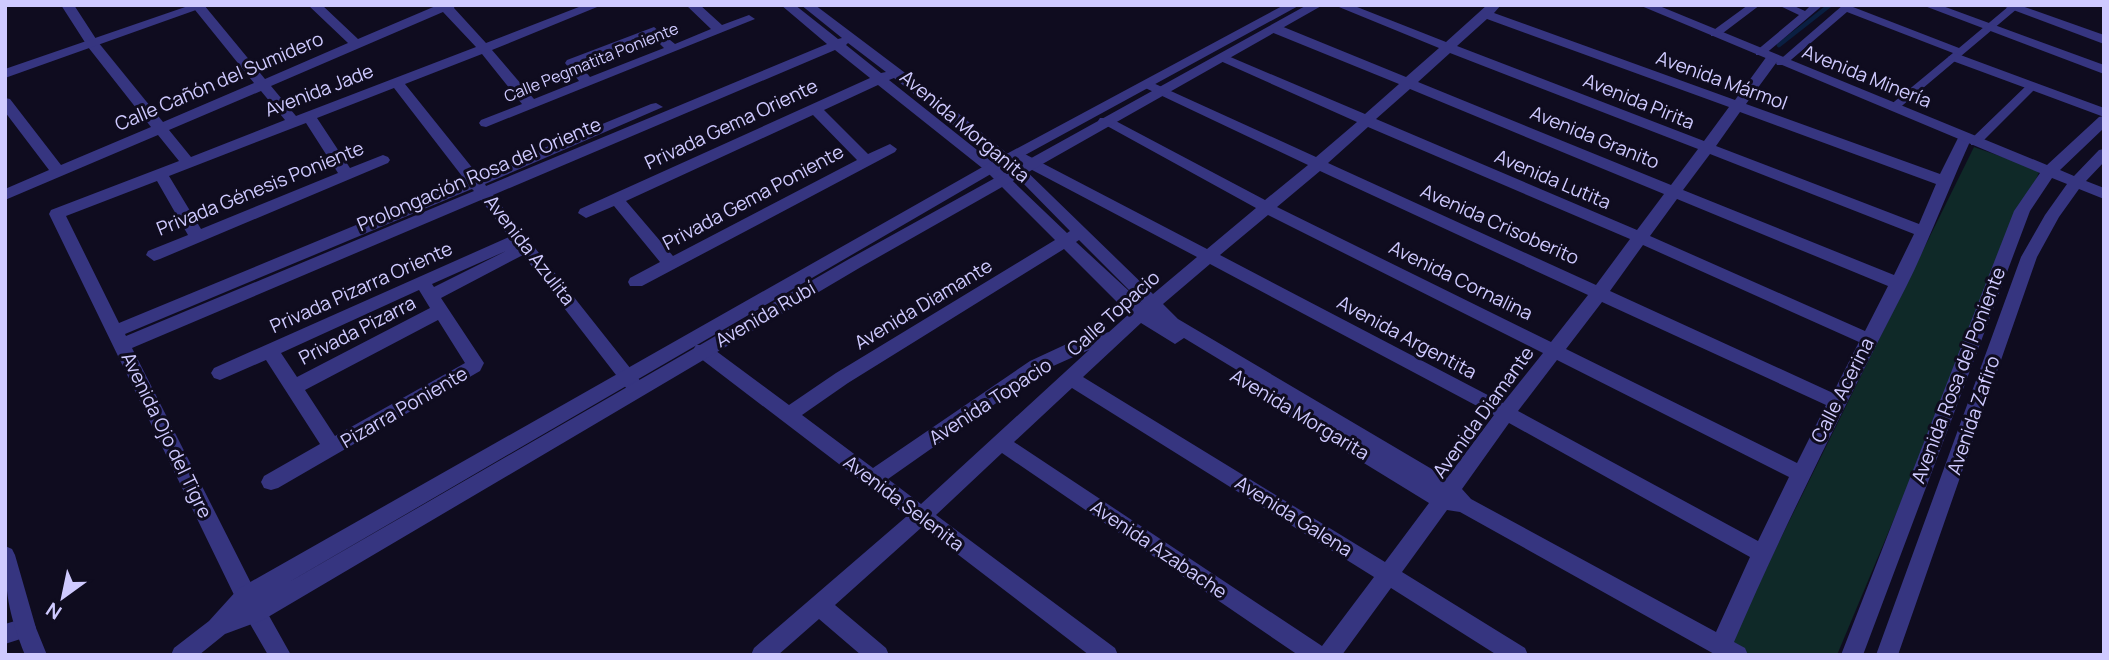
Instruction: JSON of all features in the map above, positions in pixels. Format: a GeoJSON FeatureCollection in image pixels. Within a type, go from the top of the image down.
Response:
{"type":"FeatureCollection","features":[{"type":"Feature","properties":{"kind":"street"},"geometry":{"type":"LineString","coordinates":[[67,5],[93,44],[187,162]]}},
{"type":"Feature","properties":{"kind":"street"},"geometry":{"type":"LineString","coordinates":[[314,5],[355,43]]}},
{"type":"Feature","properties":{"kind":"street","name":"Avenida Jade"},"geometry":{"type":"LineString","coordinates":[[57,214],[483,47],[567,10],[596,5]]}},
{"type":"Feature","properties":{"kind":"street"},"geometry":{"type":"LineString","coordinates":[[692,5],[720,30]]}},
{"type":"Feature","properties":{"kind":"street","name":"Avenida Morganita"},"geometry":{"type":"LineString","coordinates":[[787,5],[837,37],[1011,166],[1081,232],[1145,310]]}},
{"type":"Feature","properties":{"kind":"street","name":"Avenida Morganita"},"geometry":{"type":"LineString","coordinates":[[807,5],[837,37]]}},
{"type":"Feature","properties":{"kind":"street","name":"Avenida Rubí"},"geometry":{"type":"LineString","coordinates":[[182,655],[251,604],[632,382],[1294,5]]}},
{"type":"Feature","properties":{"kind":"street","name":"Avenida Rubí"},"geometry":{"type":"LineString","coordinates":[[1011,166],[1105,121],[1152,88],[1223,59],[1317,5]]}},
{"type":"Feature","properties":{"kind":"street","name":"Avenida Pirita"},"geometry":{"type":"LineString","coordinates":[[1340,5],[1924,232]]}},
{"type":"Feature","properties":{"kind":"street","name":"Avenida Minería"},"geometry":{"type":"LineString","coordinates":[[1645,5],[2104,194]]}},
{"type":"Feature","properties":{"kind":"street"},"geometry":{"type":"LineString","coordinates":[[1715,34],[1755,5]]}},
{"type":"Feature","properties":{"kind":"street"},"geometry":{"type":"LineString","coordinates":[[1783,5],[1807,15]]}},
{"type":"Feature","properties":{"kind":"street"},"geometry":{"type":"LineString","coordinates":[[1771,58],[1818,5]]}},
{"type":"Feature","properties":{"kind":"street"},"geometry":{"type":"LineString","coordinates":[[1928,5],[2104,70]]}},
{"type":"Feature","properties":{"kind":"street"},"geometry":{"type":"LineString","coordinates":[[2033,5],[2104,30]]}},
{"type":"Feature","properties":{"kind":"street"},"geometry":{"type":"LineString","coordinates":[[5,74],[200,6],[263,84],[301,118],[348,176]]}},
{"type":"Feature","properties":{"kind":"street"},"geometry":{"type":"LineString","coordinates":[[446,6],[531,105]]}},
{"type":"Feature","properties":{"kind":"street","name":"Calle Cañón del Sumidero"},"geometry":{"type":"LineString","coordinates":[[5,195],[446,6]]}},
{"type":"Feature","properties":{"kind":"street"},"geometry":{"type":"LineString","coordinates":[[1771,58],[1848,7],[1957,55],[2104,113]]}},
{"type":"Feature","properties":{"kind":"street"},"geometry":{"type":"LineString","coordinates":[[1894,108],[1990,27],[2009,7],[2104,40]]}},
{"type":"Feature","properties":{"kind":"street","name":"Calle Topacio"},"geometry":{"type":"LineString","coordinates":[[762,655],[920,516],[1145,310],[1317,165],[1490,10]]}},
{"type":"Feature","properties":{"kind":"street","name":"Avenida Mármol"},"geometry":{"type":"LineString","coordinates":[[1490,10],[1737,106],[1944,181]]}},
{"type":"Feature","properties":{"kind":"street","name":"Calle Pegmatita Poniente"},"geometry":{"type":"LineString","coordinates":[[486,123],[749,19]]}},
{"type":"Feature","properties":{"kind":"street","name":"Avenida Granito"},"geometry":{"type":"LineString","coordinates":[[1276,29],[1899,284]]}},
{"type":"Feature","properties":{"kind":"street"},"geometry":{"type":"LineString","coordinates":[[587,83],[572,63],[654,31],[673,49]]}},
{"type":"Feature","properties":{"kind":"street","name":"Prolongación Rosa del Oriente"},"geometry":{"type":"LineString","coordinates":[[120,338],[837,37]]}},
{"type":"Feature","properties":{"kind":"street","name":"Avenida Diamante"},"geometry":{"type":"LineString","coordinates":[[1329,655],[1453,499],[1506,413],[1707,149],[1771,58]]}},
{"type":"Feature","properties":{"kind":"street","name":"Avenida Lutita"},"geometry":{"type":"LineString","coordinates":[[1223,59],[1639,237],[1868,339]]}},
{"type":"Feature","properties":{"kind":"street","name":"Privada Gema Oriente"},"geometry":{"type":"LineString","coordinates":[[586,214],[891,79]]}},
{"type":"Feature","properties":{"kind":"street","name":"Avenida Azulita"},"geometry":{"type":"LineString","coordinates":[[396,81],[632,382]]}},
{"type":"Feature","properties":{"kind":"street"},"geometry":{"type":"LineString","coordinates":[[1970,139],[2032,86]]}},
{"type":"Feature","properties":{"kind":"street","name":"Avenida Crisoberito"},"geometry":{"type":"LineString","coordinates":[[1152,88],[1836,402]]}},
{"type":"Feature","properties":{"kind":"street"},"geometry":{"type":"LineString","coordinates":[[5,102],[58,172]]}},
{"type":"Feature","properties":{"kind":"street"},"geometry":{"type":"LineString","coordinates":[[818,112],[866,161]]}},
{"type":"Feature","properties":{"kind":"street","name":"Avenida Rosa del Poniente"},"geometry":{"type":"LineString","coordinates":[[1852,655],[2022,211],[2049,172],[2104,120]]}},
{"type":"Feature","properties":{"kind":"street","name":"Avenida Cornalina"},"geometry":{"type":"LineString","coordinates":[[1105,121],[1267,208],[1800,473]]}},
{"type":"Feature","properties":{"kind":"street","name":"Calle Acerina"},"geometry":{"type":"LineString","coordinates":[[1729,650],[1760,552],[1868,339],[1899,284],[1944,181],[1970,139]]}},
{"type":"Feature","properties":{"kind":"street","name":"Privada Gema Poniente"},"geometry":{"type":"LineString","coordinates":[[636,282],[890,149]]}},
{"type":"Feature","properties":{"kind":"street","name":"Privada Génesis Poniente"},"geometry":{"type":"LineString","coordinates":[[154,255],[383,160]]}},
{"type":"Feature","properties":{"kind":"street"},"geometry":{"type":"LineString","coordinates":[[2075,183],[2101,160]]}},
{"type":"Feature","properties":{"kind":"street","name":"Avenida Morganita"},"geometry":{"type":"LineString","coordinates":[[1011,166],[1065,241],[1145,310]]}},
{"type":"Feature","properties":{"kind":"street","name":"Avenida Argentita"},"geometry":{"type":"LineString","coordinates":[[1011,166],[1209,257],[1506,413],[1760,552]]}},
{"type":"Feature","properties":{"kind":"street"},"geometry":{"type":"LineString","coordinates":[[160,173],[198,237]]}},
{"type":"Feature","properties":{"kind":"street","name":"Avenida Zafiro"},"geometry":{"type":"LineString","coordinates":[[1887,655],[2029,257],[2045,222],[2075,183]]}},
{"type":"Feature","properties":{"kind":"street"},"geometry":{"type":"LineString","coordinates":[[617,200],[671,264]]}},
{"type":"Feature","properties":{"kind":"street","name":"Avenida Ojo del Tigre"},"geometry":{"type":"LineString","coordinates":[[57,214],[251,604],[280,655]]}},
{"type":"Feature","properties":{"kind":"street","name":"Avenida Diamante"},"geometry":{"type":"LineString","coordinates":[[788,415],[842,378],[1081,232]]}},
{"type":"Feature","properties":{"kind":"street","name":"Privada Pizarra Oriente"},"geometry":{"type":"LineString","coordinates":[[220,373],[270,351],[430,296],[523,242]]}},
{"type":"Feature","properties":{"kind":"street","name":"Avenida Rubí"},"geometry":{"type":"LineString","coordinates":[[632,382],[702,350],[849,258]]}},
{"type":"Feature","properties":{"kind":"street","name":"Pizarra Poniente"},"geometry":{"type":"LineString","coordinates":[[271,482],[474,366],[475,363],[430,296]]}},
{"type":"Feature","properties":{"kind":"street","name":"Privada Pizarra"},"geometry":{"type":"LineString","coordinates":[[294,387],[430,296]]}},
{"type":"Feature","properties":{"kind":"street","name":"Avenida Morgarita"},"geometry":{"type":"LineString","coordinates":[[1145,310],[1453,499],[1729,650]]}},
{"type":"Feature","properties":{"kind":"street","name":"Avenida Topacio"},"geometry":{"type":"LineString","coordinates":[[872,479],[1036,366],[1077,348],[1116,337]]}},
{"type":"Feature","properties":{"kind":"street","name":"Avenida Selenita"},"geometry":{"type":"LineString","coordinates":[[702,350],[1107,655]]}},
{"type":"Feature","properties":{"kind":"street"},"geometry":{"type":"LineString","coordinates":[[270,351],[333,448]]}},
{"type":"Feature","properties":{"kind":"street","name":"Avenida Galena"},"geometry":{"type":"LineString","coordinates":[[1071,378],[1517,655]]}},
{"type":"Feature","properties":{"kind":"street"},"geometry":{"type":"LineString","coordinates":[[1950,396],[1975,407]]}},
{"type":"Feature","properties":{"kind":"street","name":"Avenida Azabache"},"geometry":{"type":"LineString","coordinates":[[1001,443],[1317,655]]}},
{"type":"Feature","properties":{"kind":"street"},"geometry":{"type":"LineString","coordinates":[[5,555],[15,631],[36,655]]}},
{"type":"Feature","properties":{"kind":"street"},"geometry":{"type":"LineString","coordinates":[[1883,572],[1912,587]]}},
{"type":"Feature","properties":{"kind":"street"},"geometry":{"type":"LineString","coordinates":[[820,606],[878,655]]}},
{"type":"Feature","properties":{"kind":"green space"},"geometry":{"type":"Polygon","coordinates":[[[1974,147],[2040,170],[1837,655],[1749,655],[1729,643],[1974,147]]]}},
{"type":"Feature","properties":{"kind":"waterway"},"geometry":{"type":"LineString","coordinates":[[1779,45],[1830,5]]}}]}
